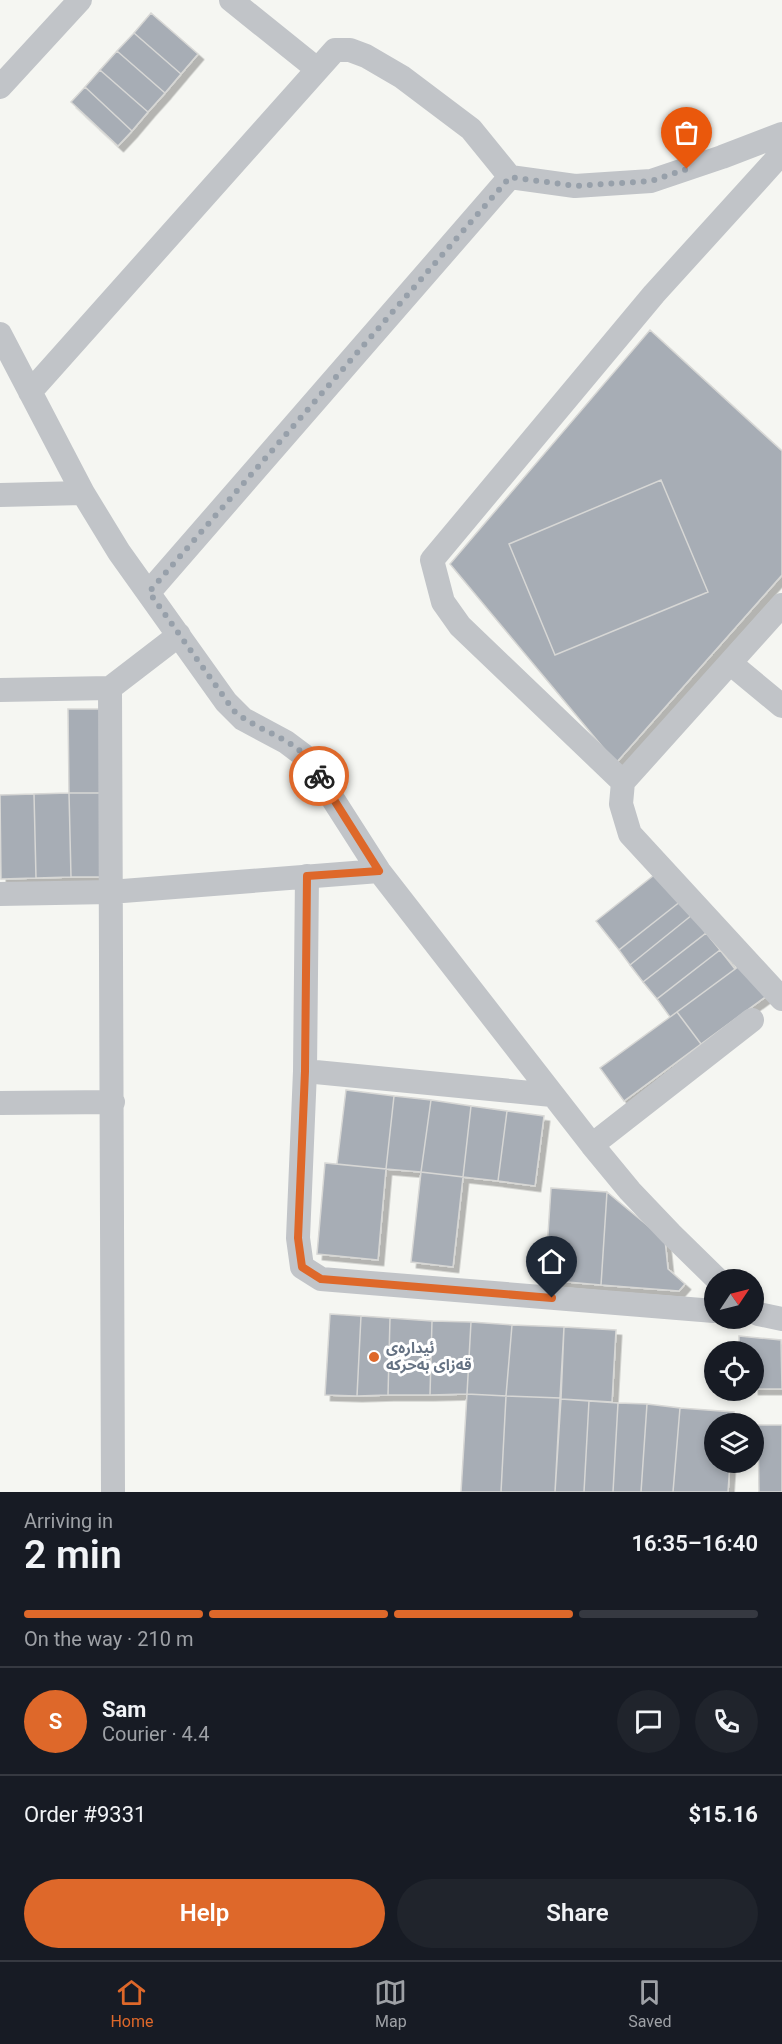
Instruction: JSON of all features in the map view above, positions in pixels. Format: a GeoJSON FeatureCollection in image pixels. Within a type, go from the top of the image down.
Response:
{"type":"FeatureCollection","features":[{"type":"Feature","properties":{"kind":"street"},"geometry":{"type":"LineString","coordinates":[[0,87],[80,0]]}},
{"type":"Feature","properties":{"kind":"street"},"geometry":{"type":"LineString","coordinates":[[231,0],[317,69]]}},
{"type":"Feature","properties":{"kind":"street"},"geometry":{"type":"LineString","coordinates":[[30,392],[335,50],[350,50],[366,56],[402,77],[471,129],[510,177],[575,186],[651,181],[782,134]]}},
{"type":"Feature","properties":{"kind":"street"},"geometry":{"type":"LineString","coordinates":[[623,782],[460,626],[443,602],[432,560],[654,294],[782,153]]}},
{"type":"Feature","properties":{"kind":"street"},"geometry":{"type":"LineString","coordinates":[[149,592],[510,177]]}},
{"type":"Feature","properties":{"kind":"street"},"geometry":{"type":"LineString","coordinates":[[0,334],[83,493],[119,552],[234,711],[253,725],[297,748],[306,757],[379,871],[552,1095],[630,1191],[707,1269]]}},
{"type":"Feature","properties":{"kind":"street"},"geometry":{"type":"LineString","coordinates":[[0,495],[83,493]]}},
{"type":"Feature","properties":{"kind":"street"},"geometry":{"type":"LineString","coordinates":[[782,605],[623,782],[621,804],[630,834],[782,999]]}},
{"type":"Feature","properties":{"kind":"street"},"geometry":{"type":"LineString","coordinates":[[0,690],[110,688],[180,635]]}},
{"type":"Feature","properties":{"kind":"street"},"geometry":{"type":"LineString","coordinates":[[730,663],[782,706]]}},
{"type":"Feature","properties":{"kind":"street"},"geometry":{"type":"LineString","coordinates":[[110,688],[113,1492]]}},
{"type":"Feature","properties":{"kind":"street"},"geometry":{"type":"LineString","coordinates":[[0,894],[110,892],[379,871]]}},
{"type":"Feature","properties":{"kind":"street"},"geometry":{"type":"LineString","coordinates":[[307,876],[305,1071],[298,1238],[302,1267],[321,1279],[704,1310]]}},
{"type":"Feature","properties":{"kind":"street"},"geometry":{"type":"LineString","coordinates":[[592,1145],[752,1020]]}},
{"type":"Feature","properties":{"kind":"street"},"geometry":{"type":"LineString","coordinates":[[305,1071],[552,1095]]}},
{"type":"Feature","properties":{"kind":"street"},"geometry":{"type":"LineString","coordinates":[[0,1103],[113,1102]]}},
{"type":"Feature","properties":{"kind":"street"},"geometry":{"type":"LineString","coordinates":[[764,1315],[782,1319]]}},
{"type":"Feature","properties":{"kind":"building"},"geometry":{"type":"Polygon","coordinates":[[[151,13],[198,54],[181,74],[134,33],[151,13]]]}},
{"type":"Feature","properties":{"kind":"building"},"geometry":{"type":"Polygon","coordinates":[[[134,33],[181,74],[165,93],[117,51],[134,33]]]}},
{"type":"Feature","properties":{"kind":"building"},"geometry":{"type":"Polygon","coordinates":[[[117,51],[165,93],[148,112],[100,70],[117,51]]]}},
{"type":"Feature","properties":{"kind":"building"},"geometry":{"type":"Polygon","coordinates":[[[100,70],[148,112],[132,131],[85,87],[100,70]]]}},
{"type":"Feature","properties":{"kind":"building"},"geometry":{"type":"Polygon","coordinates":[[[85,87],[132,131],[118,146],[71,102],[85,87]]]}},
{"type":"Feature","properties":{"kind":"building"},"geometry":{"type":"Polygon","coordinates":[[[650,330],[782,451],[782,575],[616,763],[450,564],[650,330]]]}},
{"type":"Feature","properties":{"kind":"building"},"geometry":{"type":"Polygon","coordinates":[[[661,480],[708,592],[555,655],[509,544],[661,480]]]}},
{"type":"Feature","properties":{"kind":"building"},"geometry":{"type":"Polygon","coordinates":[[[68,709],[103,709],[104,793],[69,793],[68,709]]]}},
{"type":"Feature","properties":{"kind":"building"},"geometry":{"type":"Polygon","coordinates":[[[69,793],[104,793],[106,877],[71,877],[69,793]]]}},
{"type":"Feature","properties":{"kind":"building"},"geometry":{"type":"Polygon","coordinates":[[[69,793],[71,877],[36,878],[34,794],[69,793]]]}},
{"type":"Feature","properties":{"kind":"building"},"geometry":{"type":"Polygon","coordinates":[[[34,794],[36,878],[1,879],[0,795],[34,794]]]}},
{"type":"Feature","properties":{"kind":"building"},"geometry":{"type":"Polygon","coordinates":[[[658,872],[681,901],[619,950],[596,921],[658,872]]]}},
{"type":"Feature","properties":{"kind":"building"},"geometry":{"type":"Polygon","coordinates":[[[681,901],[692,915],[630,965],[619,950],[681,901]]]}},
{"type":"Feature","properties":{"kind":"building"},"geometry":{"type":"Polygon","coordinates":[[[692,915],[706,933],[643,982],[630,965],[692,915]]]}},
{"type":"Feature","properties":{"kind":"building"},"geometry":{"type":"Polygon","coordinates":[[[706,933],[720,950],[657,999],[643,982],[706,933]]]}},
{"type":"Feature","properties":{"kind":"building"},"geometry":{"type":"Polygon","coordinates":[[[720,950],[735,969],[670,1017],[657,999],[720,950]]]}},
{"type":"Feature","properties":{"kind":"building"},"geometry":{"type":"Polygon","coordinates":[[[746,961],[768,995],[701,1044],[677,1012],[746,961]]]}},
{"type":"Feature","properties":{"kind":"building"},"geometry":{"type":"Polygon","coordinates":[[[677,1012],[701,1044],[624,1101],[600,1068],[677,1012]]]}},
{"type":"Feature","properties":{"kind":"building"},"geometry":{"type":"Polygon","coordinates":[[[346,1090],[394,1096],[386,1169],[337,1164],[346,1090]]]}},
{"type":"Feature","properties":{"kind":"building"},"geometry":{"type":"Polygon","coordinates":[[[394,1096],[431,1100],[421,1172],[386,1169],[394,1096]]]}},
{"type":"Feature","properties":{"kind":"building"},"geometry":{"type":"Polygon","coordinates":[[[431,1100],[471,1106],[463,1177],[421,1172],[431,1100]]]}},
{"type":"Feature","properties":{"kind":"building"},"geometry":{"type":"Polygon","coordinates":[[[471,1106],[507,1111],[498,1181],[463,1177],[471,1106]]]}},
{"type":"Feature","properties":{"kind":"building"},"geometry":{"type":"Polygon","coordinates":[[[507,1111],[544,1116],[535,1186],[498,1181],[507,1111]]]}},
{"type":"Feature","properties":{"kind":"building"},"geometry":{"type":"Polygon","coordinates":[[[325,1163],[386,1169],[378,1260],[317,1254],[325,1163]]]}},
{"type":"Feature","properties":{"kind":"building"},"geometry":{"type":"Polygon","coordinates":[[[421,1172],[463,1177],[453,1267],[411,1262],[421,1172]]]}},
{"type":"Feature","properties":{"kind":"building"},"geometry":{"type":"Polygon","coordinates":[[[551,1188],[607,1192],[601,1285],[545,1280],[551,1188]]]}},
{"type":"Feature","properties":{"kind":"building"},"geometry":{"type":"Polygon","coordinates":[[[607,1192],[665,1240],[668,1269],[685,1284],[679,1291],[601,1285],[607,1192]]]}},
{"type":"Feature","properties":{"kind":"building"},"geometry":{"type":"Polygon","coordinates":[[[330,1314],[361,1316],[357,1396],[325,1395],[330,1314]]]}},
{"type":"Feature","properties":{"kind":"building","name":"ئیدارەی قەزای بەحرکە"},"geometry":{"type":"Polygon","coordinates":[[[361,1316],[390,1318],[388,1395],[357,1396],[361,1316]]]}},
{"type":"Feature","properties":{"kind":"building"},"geometry":{"type":"Polygon","coordinates":[[[390,1318],[432,1321],[430,1395],[388,1395],[390,1318]]]}},
{"type":"Feature","properties":{"kind":"building"},"geometry":{"type":"Polygon","coordinates":[[[432,1321],[471,1322],[467,1394],[430,1395],[432,1321]]]}},
{"type":"Feature","properties":{"kind":"building"},"geometry":{"type":"Polygon","coordinates":[[[471,1322],[512,1325],[506,1396],[467,1394],[471,1322]]]}},
{"type":"Feature","properties":{"kind":"building"},"geometry":{"type":"Polygon","coordinates":[[[512,1325],[564,1327],[560,1398],[506,1396],[512,1325]]]}},
{"type":"Feature","properties":{"kind":"building"},"geometry":{"type":"Polygon","coordinates":[[[564,1327],[616,1330],[612,1402],[561,1399],[564,1327]]]}},
{"type":"Feature","properties":{"kind":"building"},"geometry":{"type":"Polygon","coordinates":[[[739,1336],[781,1340],[782,1389],[764,1389],[764,1341],[739,1341],[739,1336]]]}},
{"type":"Feature","properties":{"kind":"building"},"geometry":{"type":"Polygon","coordinates":[[[467,1394],[506,1396],[501,1492],[461,1492],[467,1394]]]}},
{"type":"Feature","properties":{"kind":"building"},"geometry":{"type":"Polygon","coordinates":[[[506,1396],[560,1398],[555,1492],[501,1492],[506,1396]]]}},
{"type":"Feature","properties":{"kind":"building"},"geometry":{"type":"Polygon","coordinates":[[[561,1399],[589,1401],[584,1492],[555,1492],[561,1399]]]}},
{"type":"Feature","properties":{"kind":"building"},"geometry":{"type":"Polygon","coordinates":[[[589,1401],[618,1403],[613,1492],[584,1492],[589,1401]]]}},
{"type":"Feature","properties":{"kind":"building"},"geometry":{"type":"Polygon","coordinates":[[[618,1403],[647,1404],[641,1492],[613,1492],[618,1403]]]}},
{"type":"Feature","properties":{"kind":"building"},"geometry":{"type":"Polygon","coordinates":[[[647,1404],[680,1408],[673,1492],[641,1492],[647,1404]]]}},
{"type":"Feature","properties":{"kind":"building"},"geometry":{"type":"Polygon","coordinates":[[[680,1408],[734,1412],[704,1413],[704,1473],[729,1473],[728,1492],[673,1492],[680,1408]]]}},
{"type":"Feature","properties":{"kind":"building"},"geometry":{"type":"Polygon","coordinates":[[[764,1425],[782,1425],[782,1492],[759,1492],[759,1473],[764,1473],[764,1425]]]}},
{"type":"Feature","properties":{"kind":"way so far"},"geometry":{"type":"LineString","coordinates":[[319,776],[297,748],[253,725],[234,711],[149,592],[510,177],[575,186],[651,181],[687,169]]}},
{"type":"Feature","properties":{"kind":"place","name":"ئیدارەی قەزای بەحرکە"},"geometry":{"type":"Point","coordinates":[374,1357]}},
{"type":"Feature","properties":{"kind":"route"},"geometry":{"type":"LineString","coordinates":[[319,776],[379,871],[307,876],[305,1071],[298,1238],[302,1267],[321,1279],[552,1298]]}}]}
